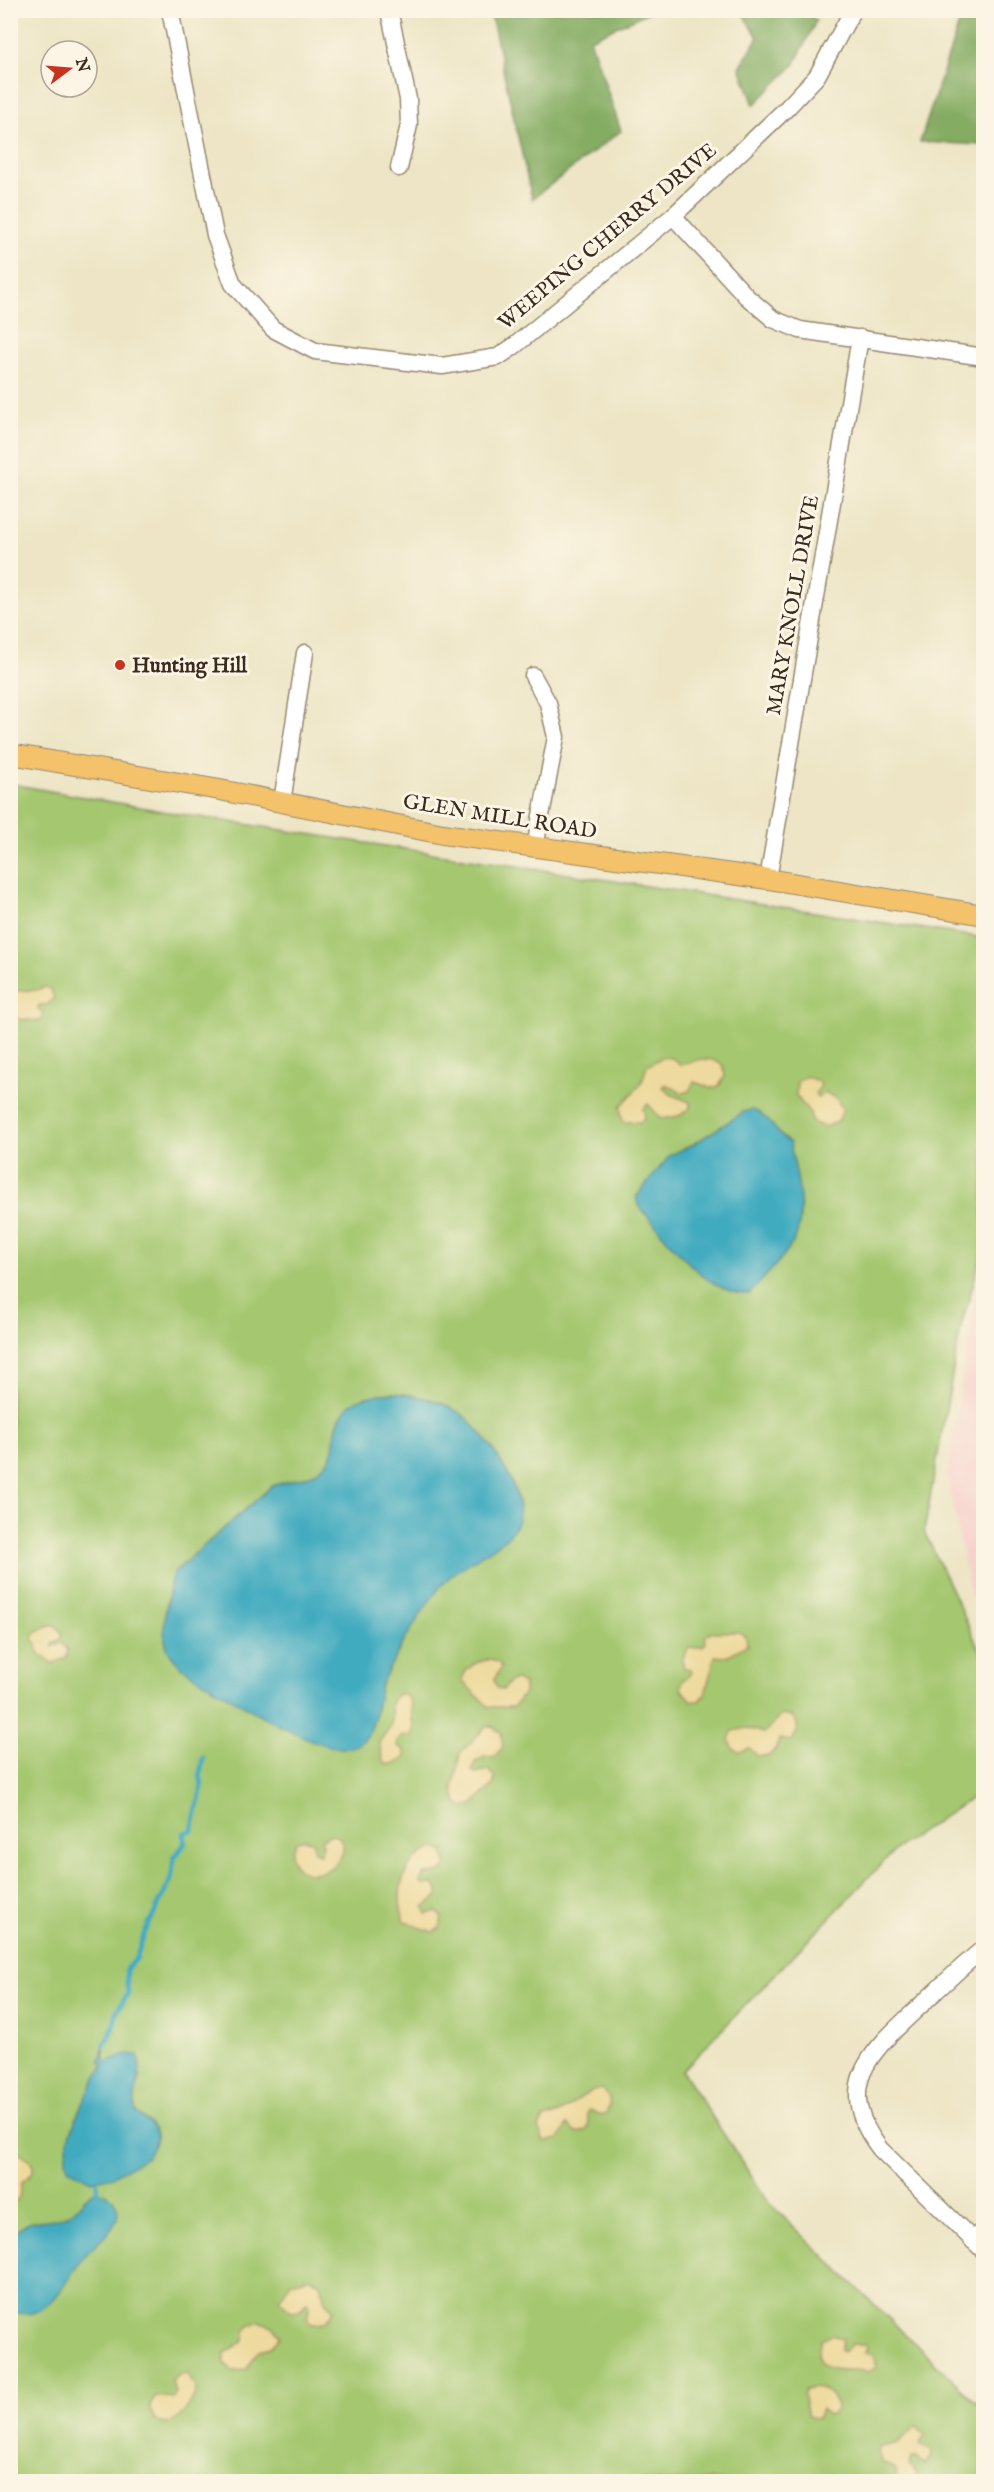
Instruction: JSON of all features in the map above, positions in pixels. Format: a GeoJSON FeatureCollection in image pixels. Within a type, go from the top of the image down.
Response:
{"type":"FeatureCollection","features":[{"type":"Feature","properties":{"kind":"main road","name":"GLEN MILL ROAD"},"geometry":{"type":"LineString","coordinates":[[10,754],[282,802],[443,834],[768,879],[984,915]]}},
{"type":"Feature","properties":{"kind":"street","name":"WEEPING CHERRY DRIVE"},"geometry":{"type":"LineString","coordinates":[[170,10],[215,235],[233,284],[273,329],[315,351],[442,366],[498,357],[673,216],[787,108],[817,76],[853,10]]}},
{"type":"Feature","properties":{"kind":"street"},"geometry":{"type":"LineString","coordinates":[[389,10],[408,99],[409,125],[399,168]]}},
{"type":"Feature","properties":{"kind":"street"},"geometry":{"type":"LineString","coordinates":[[673,216],[747,297],[772,319],[800,330],[984,357]]}},
{"type":"Feature","properties":{"kind":"street","name":"MARY KNOLL DRIVE"},"geometry":{"type":"LineString","coordinates":[[768,879],[860,338]]}},
{"type":"Feature","properties":{"kind":"street"},"geometry":{"type":"LineString","coordinates":[[282,802],[305,653]]}},
{"type":"Feature","properties":{"kind":"street"},"geometry":{"type":"LineString","coordinates":[[532,676],[548,703],[556,737],[534,847]]}},
{"type":"Feature","properties":{"kind":"street"},"geometry":{"type":"LineString","coordinates":[[980,2240],[880,2150],[866,2131],[857,2094],[860,2077],[875,2048],[984,1948]]}},
{"type":"Feature","properties":{"kind":"shaded area"},"geometry":{"type":"Polygon","coordinates":[[[983,1270],[983,1624],[969,1589],[947,1475],[975,1299],[983,1270]]]}},
{"type":"Feature","properties":{"kind":"green space"},"geometry":{"type":"Polygon","coordinates":[[[490,11],[651,11],[590,39],[621,131],[532,199],[490,11]]]}},
{"type":"Feature","properties":{"kind":"green space"},"geometry":{"type":"Polygon","coordinates":[[[741,11],[807,11],[816,21],[794,65],[754,105],[740,67],[758,37],[741,11]]]}},
{"type":"Feature","properties":{"kind":"green space"},"geometry":{"type":"Polygon","coordinates":[[[963,11],[983,11],[983,145],[920,142],[963,11]]]}},
{"type":"Feature","properties":{"kind":"green space"},"geometry":{"type":"Polygon","coordinates":[[[11,784],[179,814],[983,938],[983,1250],[961,1326],[924,1531],[983,1657],[983,1790],[896,1849],[682,2071],[769,2203],[983,2409],[983,2481],[11,2481],[11,784]]]}},
{"type":"Feature","properties":{"kind":"sand"},"geometry":{"type":"Polygon","coordinates":[[[44,987],[51,989],[54,998],[47,1005],[39,1005],[38,1009],[44,1014],[41,1021],[17,1019],[11,1007],[14,991],[37,990],[44,987]]]}},
{"type":"Feature","properties":{"kind":"sand"},"geometry":{"type":"Polygon","coordinates":[[[662,1057],[672,1058],[681,1065],[697,1060],[712,1060],[723,1065],[725,1076],[718,1087],[712,1088],[694,1082],[689,1091],[683,1093],[665,1084],[663,1087],[672,1095],[690,1102],[690,1108],[679,1116],[661,1119],[648,1104],[643,1108],[645,1116],[641,1122],[623,1122],[620,1107],[641,1084],[647,1066],[662,1057]]]}},
{"type":"Feature","properties":{"kind":"sand"},"geometry":{"type":"Polygon","coordinates":[[[806,1076],[819,1082],[820,1088],[815,1093],[818,1098],[825,1092],[837,1099],[843,1110],[838,1122],[824,1127],[812,1122],[810,1113],[796,1096],[797,1082],[806,1076]]]}},
{"type":"Feature","properties":{"kind":"sand"},"geometry":{"type":"Polygon","coordinates":[[[49,1625],[55,1625],[62,1633],[61,1639],[53,1643],[53,1646],[62,1643],[68,1650],[66,1658],[52,1664],[40,1654],[33,1639],[35,1633],[49,1625]]]}},
{"type":"Feature","properties":{"kind":"sand"},"geometry":{"type":"Polygon","coordinates":[[[713,1632],[739,1632],[746,1636],[747,1645],[725,1657],[715,1656],[705,1694],[700,1701],[692,1701],[681,1689],[682,1681],[692,1673],[691,1669],[684,1668],[682,1659],[689,1648],[703,1646],[706,1642],[705,1636],[713,1632]]]}},
{"type":"Feature","properties":{"kind":"sand"},"geometry":{"type":"Polygon","coordinates":[[[491,1660],[499,1663],[501,1668],[494,1680],[497,1688],[503,1690],[510,1681],[515,1679],[524,1684],[524,1694],[513,1707],[489,1707],[462,1681],[463,1676],[472,1665],[491,1660]]]}},
{"type":"Feature","properties":{"kind":"sand"},"geometry":{"type":"Polygon","coordinates":[[[402,1693],[409,1699],[414,1731],[411,1736],[401,1737],[398,1741],[398,1746],[405,1750],[405,1758],[390,1765],[383,1761],[379,1743],[390,1727],[393,1699],[402,1693]]]}},
{"type":"Feature","properties":{"kind":"sand"},"geometry":{"type":"Polygon","coordinates":[[[781,1715],[793,1717],[797,1723],[797,1732],[791,1741],[779,1739],[773,1752],[763,1756],[758,1756],[749,1748],[739,1752],[732,1748],[729,1740],[732,1731],[747,1728],[764,1733],[781,1715]]]}},
{"type":"Feature","properties":{"kind":"sand"},"geometry":{"type":"Polygon","coordinates":[[[492,1726],[501,1733],[503,1747],[493,1758],[486,1756],[475,1762],[472,1771],[475,1773],[488,1770],[494,1776],[494,1784],[472,1805],[462,1807],[457,1803],[453,1788],[460,1753],[486,1727],[492,1726]]]}},
{"type":"Feature","properties":{"kind":"sand"},"geometry":{"type":"Polygon","coordinates":[[[331,1834],[339,1837],[343,1843],[342,1854],[329,1869],[310,1873],[294,1864],[291,1854],[296,1841],[305,1839],[313,1842],[314,1852],[321,1855],[322,1839],[331,1834]]]}},
{"type":"Feature","properties":{"kind":"sand"},"geometry":{"type":"Polygon","coordinates":[[[435,1848],[443,1851],[447,1867],[438,1873],[425,1874],[420,1881],[422,1885],[434,1884],[438,1890],[438,1896],[424,1907],[427,1914],[436,1911],[442,1916],[440,1928],[433,1932],[405,1922],[400,1899],[408,1868],[415,1859],[435,1848]]]}},
{"type":"Feature","properties":{"kind":"sand"},"geometry":{"type":"Polygon","coordinates":[[[602,2089],[609,2100],[606,2113],[601,2115],[590,2110],[587,2114],[589,2124],[586,2131],[576,2133],[567,2125],[559,2139],[544,2142],[539,2128],[543,2119],[561,2112],[586,2095],[602,2089]]]}},
{"type":"Feature","properties":{"kind":"sand"},"geometry":{"type":"Polygon","coordinates":[[[11,2148],[30,2161],[33,2169],[32,2173],[21,2183],[19,2198],[12,2203],[11,2148]]]}},
{"type":"Feature","properties":{"kind":"sand"},"geometry":{"type":"Polygon","coordinates":[[[310,2277],[320,2283],[325,2301],[333,2309],[330,2316],[320,2323],[312,2324],[307,2318],[309,2308],[307,2302],[299,2311],[292,2312],[279,2300],[291,2282],[310,2277]]]}},
{"type":"Feature","properties":{"kind":"sand"},"geometry":{"type":"Polygon","coordinates":[[[258,2321],[273,2326],[280,2336],[271,2347],[259,2350],[246,2370],[232,2371],[224,2362],[224,2354],[244,2340],[246,2328],[258,2321]]]}},
{"type":"Feature","properties":{"kind":"sand"},"geometry":{"type":"Polygon","coordinates":[[[832,2335],[843,2339],[840,2350],[843,2352],[852,2344],[867,2346],[865,2353],[873,2354],[876,2368],[867,2372],[825,2367],[820,2362],[818,2353],[821,2340],[832,2335]]]}},
{"type":"Feature","properties":{"kind":"sand"},"geometry":{"type":"Polygon","coordinates":[[[186,2374],[195,2385],[196,2391],[185,2411],[169,2422],[162,2423],[155,2420],[150,2408],[155,2396],[173,2398],[175,2393],[172,2381],[178,2375],[186,2374]]]}},
{"type":"Feature","properties":{"kind":"sand"},"geometry":{"type":"Polygon","coordinates":[[[814,2387],[828,2393],[837,2406],[833,2413],[828,2415],[822,2409],[818,2419],[808,2416],[803,2394],[806,2389],[814,2387]]]}},
{"type":"Feature","properties":{"kind":"sand"},"geometry":{"type":"Polygon","coordinates":[[[916,2426],[925,2435],[920,2445],[931,2449],[932,2456],[925,2466],[917,2458],[912,2458],[910,2465],[917,2474],[913,2479],[902,2481],[897,2478],[896,2469],[881,2462],[878,2451],[881,2447],[898,2443],[916,2426]]]}},
{"type":"Feature","properties":{"kind":"water"},"geometry":{"type":"Polygon","coordinates":[[[754,1110],[765,1117],[790,1143],[799,1189],[800,1213],[793,1243],[749,1294],[732,1292],[716,1285],[701,1274],[673,1247],[638,1205],[636,1197],[670,1155],[692,1145],[745,1111],[754,1110]]]}},
{"type":"Feature","properties":{"kind":"water"},"geometry":{"type":"Polygon","coordinates":[[[391,1393],[436,1401],[452,1408],[470,1421],[502,1464],[517,1497],[519,1512],[516,1525],[505,1539],[459,1569],[434,1595],[409,1633],[383,1680],[372,1727],[367,1736],[353,1747],[339,1748],[321,1744],[279,1725],[237,1702],[182,1667],[174,1660],[166,1642],[164,1632],[167,1603],[173,1573],[272,1486],[315,1472],[327,1462],[332,1452],[340,1418],[351,1404],[368,1396],[391,1393]]]}},
{"type":"Feature","properties":{"kind":"water"},"geometry":{"type":"Polygon","coordinates":[[[104,2045],[104,2060],[107,2062],[126,2054],[138,2055],[140,2071],[135,2099],[136,2112],[152,2126],[156,2135],[147,2157],[113,2176],[91,2181],[69,2169],[66,2160],[67,2148],[84,2101],[103,2066],[100,2061],[104,2045]]]}},
{"type":"Feature","properties":{"kind":"water"},"geometry":{"type":"Polygon","coordinates":[[[96,2191],[107,2195],[115,2202],[118,2210],[114,2226],[88,2252],[58,2294],[45,2307],[31,2313],[11,2312],[11,2235],[26,2224],[67,2215],[96,2191]]]}},
{"type":"Feature","properties":{"kind":"waterway"},"geometry":{"type":"LineString","coordinates":[[104,2045],[114,2026],[116,2012],[128,1994],[126,1969],[136,1959],[144,1934],[171,1880],[174,1858],[185,1843],[184,1833],[192,1830],[202,1786],[200,1774],[203,1758]]}},
{"type":"Feature","properties":{"kind":"waterway"},"geometry":{"type":"LineString","coordinates":[[97,2183],[98,2190]]}},
{"type":"Feature","properties":{"kind":"place","name":"Hunting Hill"},"geometry":{"type":"Point","coordinates":[120,665]}}]}
